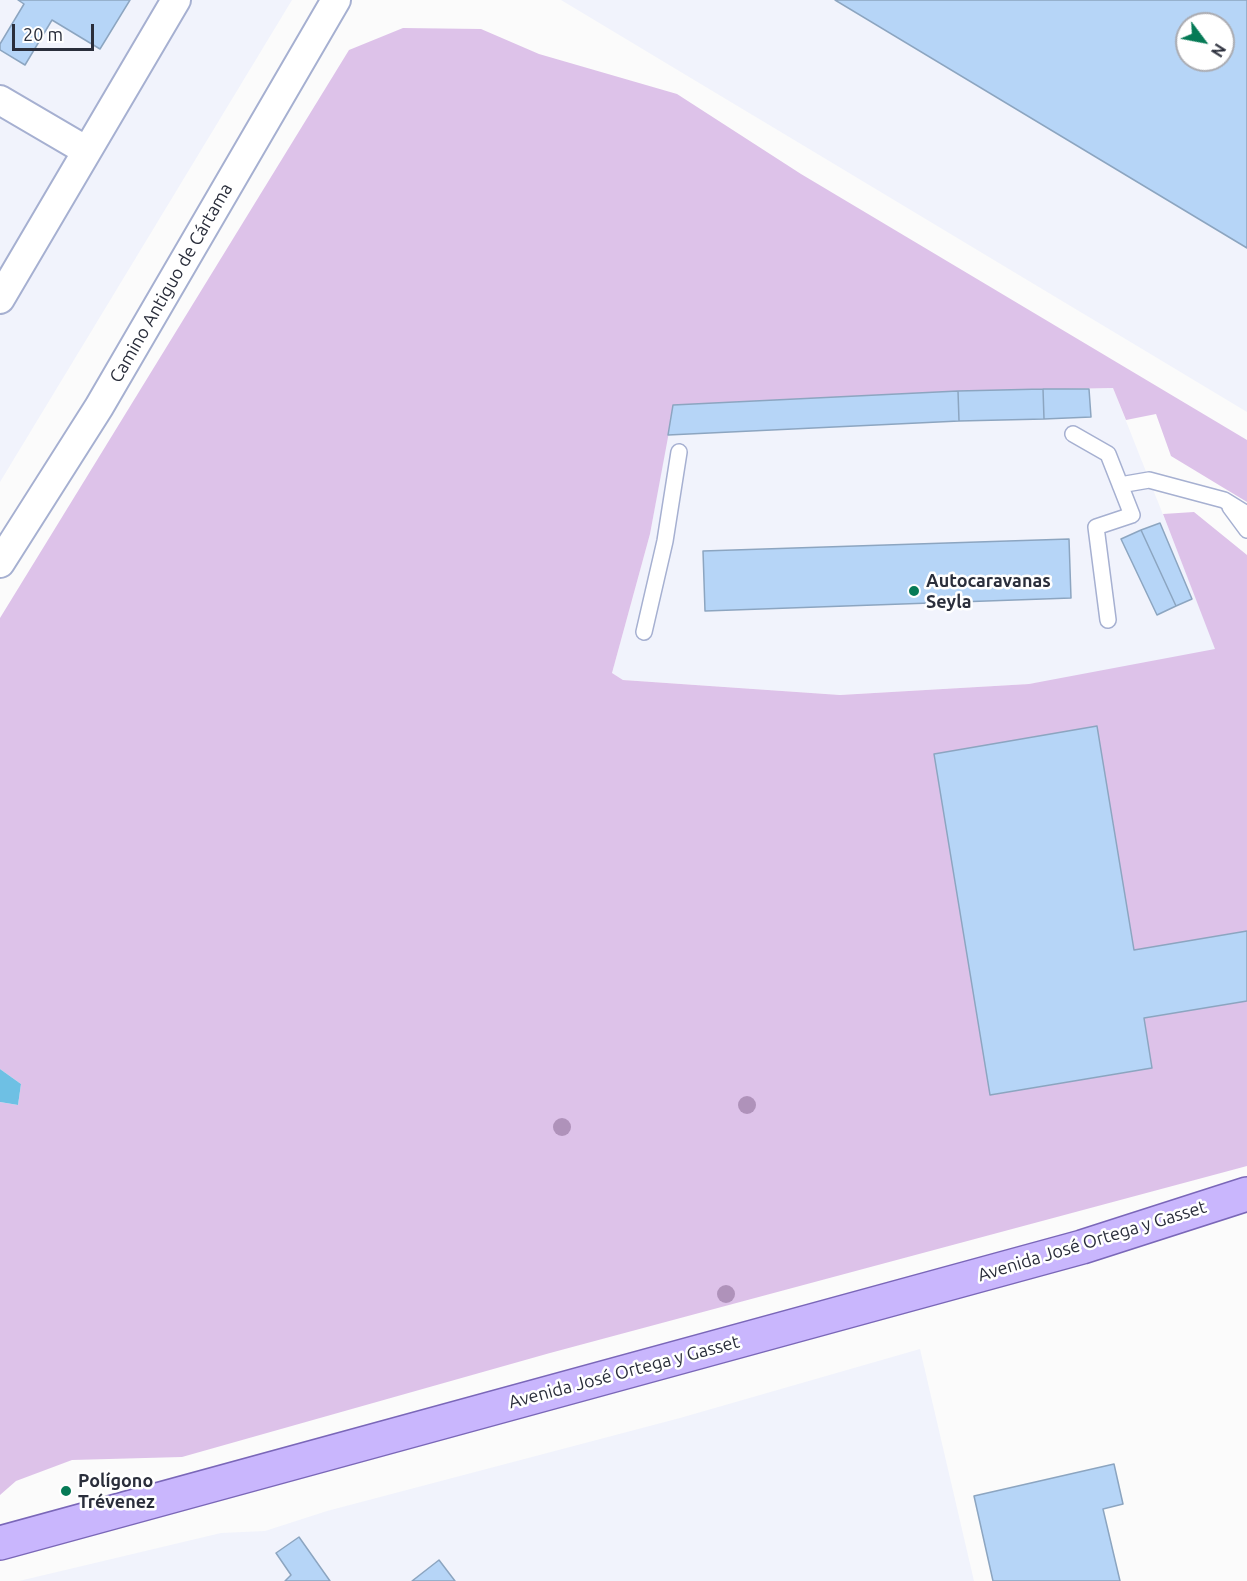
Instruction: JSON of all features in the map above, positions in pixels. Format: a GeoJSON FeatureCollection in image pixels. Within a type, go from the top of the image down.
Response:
{"type":"FeatureCollection","features":[{"type":"Feature","properties":{"kind":"main road","name":"Avenida José Ortega y Gasset"},"geometry":{"type":"LineString","coordinates":[[0,1543],[1071,1250],[1247,1194]]}},
{"type":"Feature","properties":{"kind":"street"},"geometry":{"type":"LineString","coordinates":[[0,299],[176,0]]}},
{"type":"Feature","properties":{"kind":"street","name":"Camino Antiguo de Cártama"},"geometry":{"type":"LineString","coordinates":[[0,562],[99,407],[336,0]]}},
{"type":"Feature","properties":{"kind":"street"},"geometry":{"type":"LineString","coordinates":[[0,100],[87,151]]}},
{"type":"Feature","properties":{"kind":"lane"},"geometry":{"type":"LineString","coordinates":[[1073,434],[1108,454],[1132,515],[1096,526],[1108,620]]}},
{"type":"Feature","properties":{"kind":"lane"},"geometry":{"type":"LineString","coordinates":[[644,632],[665,541],[679,452]]}},
{"type":"Feature","properties":{"kind":"lane"},"geometry":{"type":"LineString","coordinates":[[1120,485],[1149,480],[1224,500],[1247,514]]}},
{"type":"Feature","properties":{"kind":"lane"},"geometry":{"type":"LineString","coordinates":[[1224,500],[1247,530]]}},
{"type":"Feature","properties":{"kind":"shaded area"},"geometry":{"type":"Polygon","coordinates":[[[0,0],[292,0],[0,482],[0,0]]]}},
{"type":"Feature","properties":{"kind":"shaded area"},"geometry":{"type":"Polygon","coordinates":[[[561,0],[1247,0],[1247,412],[561,0]]]}},
{"type":"Feature","properties":{"kind":"shaded area"},"geometry":{"type":"Polygon","coordinates":[[[403,28],[481,29],[539,54],[677,94],[801,174],[1247,440],[1247,502],[1171,456],[1156,414],[1126,420],[1113,388],[958,391],[674,405],[650,534],[612,673],[623,680],[840,695],[1029,684],[1215,649],[1163,514],[1194,512],[1247,555],[1247,931],[1134,950],[1097,726],[934,754],[990,1095],[1152,1068],[1144,1018],[1247,1001],[1247,1166],[550,1353],[182,1457],[72,1460],[16,1481],[0,1495],[0,1102],[18,1105],[21,1084],[0,1069],[0,618],[349,50],[403,28]]]}},
{"type":"Feature","properties":{"kind":"shaded area","name":"Autocaravanas Seyla"},"geometry":{"type":"Polygon","coordinates":[[[1113,388],[1216,649],[1201,660],[1029,684],[840,695],[623,680],[612,673],[650,534],[673,405],[958,391],[1113,388]]]}},
{"type":"Feature","properties":{"kind":"shaded area"},"geometry":{"type":"Polygon","coordinates":[[[920,1349],[974,1581],[19,1581],[221,1533],[265,1531],[327,1511],[680,1418],[920,1349]]]}},
{"type":"Feature","properties":{"kind":"water"},"geometry":{"type":"Polygon","coordinates":[[[0,1069],[21,1084],[18,1105],[0,1102],[0,1069]]]}},
{"type":"Feature","properties":{"kind":"building"},"geometry":{"type":"Polygon","coordinates":[[[18,0],[130,0],[100,49],[52,20],[25,65],[0,50],[0,44],[24,4],[18,0]]]}},
{"type":"Feature","properties":{"kind":"building"},"geometry":{"type":"Polygon","coordinates":[[[835,0],[1247,0],[1247,248],[835,0]]]}},
{"type":"Feature","properties":{"kind":"building"},"geometry":{"type":"Polygon","coordinates":[[[1043,389],[1089,389],[1091,417],[1044,419],[1043,389]]]}},
{"type":"Feature","properties":{"kind":"building"},"geometry":{"type":"Polygon","coordinates":[[[1043,389],[1044,419],[959,421],[958,391],[1043,389]]]}},
{"type":"Feature","properties":{"kind":"building"},"geometry":{"type":"Polygon","coordinates":[[[958,391],[959,421],[668,435],[673,405],[958,391]]]}},
{"type":"Feature","properties":{"kind":"building"},"geometry":{"type":"Polygon","coordinates":[[[1160,523],[1192,599],[1176,606],[1141,530],[1160,523]]]}},
{"type":"Feature","properties":{"kind":"building"},"geometry":{"type":"Polygon","coordinates":[[[1141,530],[1176,606],[1157,615],[1121,539],[1141,530]]]}},
{"type":"Feature","properties":{"kind":"building"},"geometry":{"type":"Polygon","coordinates":[[[1069,539],[1071,598],[705,611],[703,551],[1069,539]]]}},
{"type":"Feature","properties":{"kind":"building"},"geometry":{"type":"Polygon","coordinates":[[[1097,726],[1134,950],[1247,931],[1247,1001],[1144,1018],[1152,1068],[990,1095],[934,754],[1097,726]]]}},
{"type":"Feature","properties":{"kind":"building"},"geometry":{"type":"Polygon","coordinates":[[[1114,1464],[1123,1504],[1103,1509],[1120,1581],[993,1581],[974,1496],[1114,1464]]]}},
{"type":"Feature","properties":{"kind":"building"},"geometry":{"type":"Polygon","coordinates":[[[299,1537],[330,1581],[285,1581],[291,1575],[276,1553],[299,1537]]]}},
{"type":"Feature","properties":{"kind":"building"},"geometry":{"type":"Polygon","coordinates":[[[439,1560],[455,1581],[412,1581],[439,1560]]]}},
{"type":"Feature","properties":{"kind":"place","name":"Autocaravanas Seyla"},"geometry":{"type":"Point","coordinates":[914,591]}},
{"type":"Feature","properties":{"kind":"place","name":"Polígono Trévenez"},"geometry":{"type":"Point","coordinates":[66,1491]}}]}
